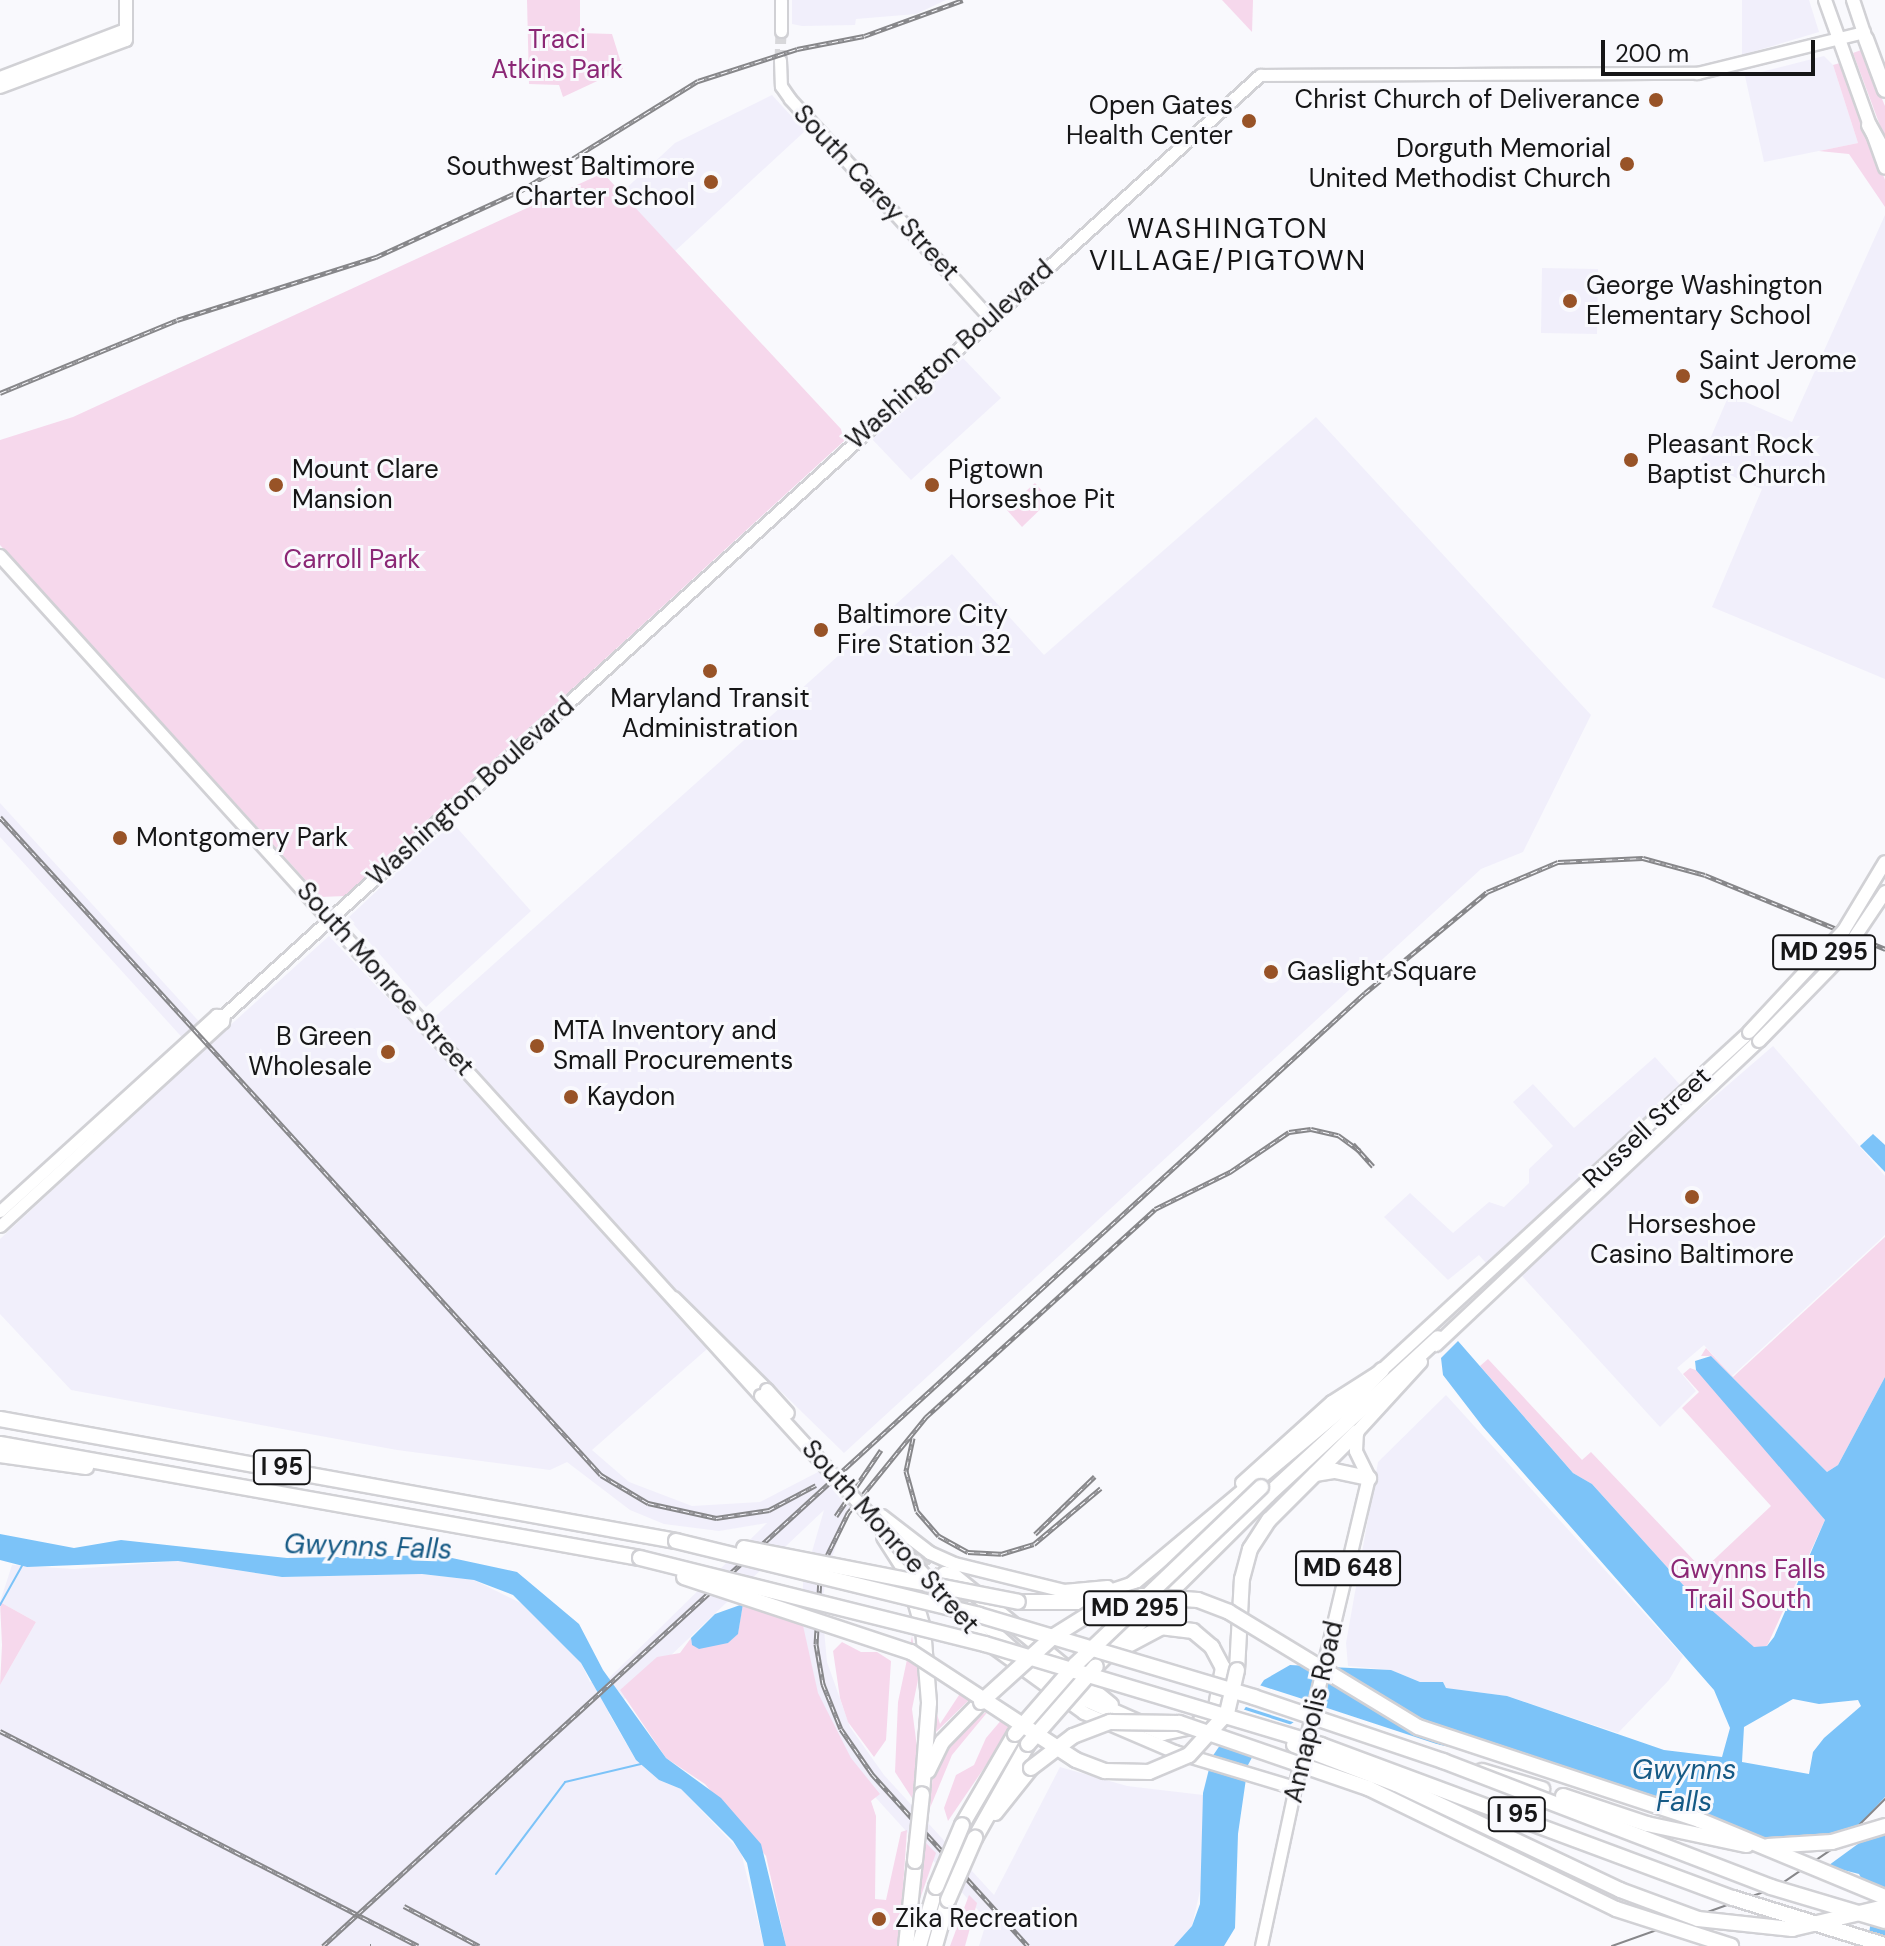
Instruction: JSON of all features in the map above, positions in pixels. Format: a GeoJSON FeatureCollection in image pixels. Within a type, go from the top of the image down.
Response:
{"type":"FeatureCollection","features":[{"type":"Feature","properties":{"kind":"highway"},"geometry":{"type":"LineString","coordinates":[[1865,35],[1885,90]]}},
{"type":"Feature","properties":{"kind":"highway"},"geometry":{"type":"LineString","coordinates":[[1869,125],[1885,154]]}},
{"type":"Feature","properties":{"kind":"highway","name":"MD 295"},"geometry":{"type":"LineString","coordinates":[[935,1946],[948,1900],[975,1838],[1028,1744],[1261,1488],[1438,1338]]}},
{"type":"Feature","properties":{"kind":"highway","name":"MD 295"},"geometry":{"type":"LineString","coordinates":[[919,1946],[936,1887],[962,1825],[1015,1734],[1068,1672],[1382,1370]]}},
{"type":"Feature","properties":{"kind":"highway","name":"I 95"},"geometry":{"type":"LineString","coordinates":[[0,1419],[564,1518],[676,1541],[1096,1648],[1443,1761],[1758,1882],[1885,1921]]}},
{"type":"Feature","properties":{"kind":"highway"},"geometry":{"type":"LineString","coordinates":[[640,1558],[911,1652],[1076,1760],[1105,1771],[1149,1772],[1189,1755],[1227,1713],[1237,1670],[1242,1579],[1250,1549],[1269,1520],[1357,1432]]}},
{"type":"Feature","properties":{"kind":"highway","name":"I 95"},"geometry":{"type":"LineString","coordinates":[[0,1444],[398,1511],[640,1558],[878,1616],[1147,1691],[1349,1754],[1758,1907],[1885,1945]]}},
{"type":"Feature","properties":{"kind":"highway"},"geometry":{"type":"LineString","coordinates":[[0,1455],[69,1466],[146,1470]]}},
{"type":"Feature","properties":{"kind":"highway"},"geometry":{"type":"LineString","coordinates":[[1315,1474],[1335,1471],[1369,1478]]}},
{"type":"Feature","properties":{"kind":"highway"},"geometry":{"type":"LineString","coordinates":[[676,1541],[778,1552],[1018,1602],[1064,1603],[1110,1594],[1142,1579],[1261,1488]]}},
{"type":"Feature","properties":{"kind":"highway"},"geometry":{"type":"LineString","coordinates":[[865,1510],[907,1573],[923,1628],[929,1703],[906,1946]]}},
{"type":"Feature","properties":{"kind":"highway"},"geometry":{"type":"LineString","coordinates":[[928,1587],[945,1574],[954,1576],[1142,1732]]}},
{"type":"Feature","properties":{"kind":"highway"},"geometry":{"type":"LineString","coordinates":[[922,1794],[942,1742],[1054,1636],[1097,1609],[1142,1596],[1198,1600],[1229,1612],[1428,1731],[1699,1820],[1885,1897]]}},
{"type":"Feature","properties":{"kind":"highway"},"geometry":{"type":"LineString","coordinates":[[1074,1694],[1142,1732],[1184,1732],[1208,1717],[1219,1700],[1224,1679],[1219,1656],[1204,1639],[1181,1627],[1142,1635],[1096,1666]]}},
{"type":"Feature","properties":{"kind":"highway"},"geometry":{"type":"LineString","coordinates":[[1147,1691],[1371,1774],[1620,1890],[1698,1919],[1749,1928],[1800,1929],[1885,1907]]}},
{"type":"Feature","properties":{"kind":"highway"},"geometry":{"type":"LineString","coordinates":[[975,1838],[1031,1768],[1055,1747],[1100,1725],[1146,1719],[1179,1723],[1339,1776],[1616,1909],[1731,1946]]}},
{"type":"Feature","properties":{"kind":"highway"},"geometry":{"type":"LineString","coordinates":[[1443,1761],[1647,1824],[1737,1844],[1815,1845],[1885,1826]]}},
{"type":"Feature","properties":{"kind":"main road"},"geometry":{"type":"LineString","coordinates":[[126,0],[126,35]]}},
{"type":"Feature","properties":{"kind":"main road"},"geometry":{"type":"LineString","coordinates":[[781,0],[781,31]]}},
{"type":"Feature","properties":{"kind":"main road"},"geometry":{"type":"LineString","coordinates":[[1825,0],[1885,168]]}},
{"type":"Feature","properties":{"kind":"main road"},"geometry":{"type":"LineString","coordinates":[[1853,0],[1865,35]]}},
{"type":"Feature","properties":{"kind":"main road"},"geometry":{"type":"LineString","coordinates":[[0,78],[126,35]]}},
{"type":"Feature","properties":{"kind":"main road"},"geometry":{"type":"LineString","coordinates":[[0,87],[126,35]]}},
{"type":"Feature","properties":{"kind":"main road","name":"Washington Boulevard"},"geometry":{"type":"LineString","coordinates":[[0,1226],[223,1022],[224,1015],[990,318],[1266,72],[1697,73],[1865,35]]}},
{"type":"Feature","properties":{"kind":"main road","name":"South Carey Street"},"geometry":{"type":"LineString","coordinates":[[780,60],[785,94],[990,318]]}},
{"type":"Feature","properties":{"kind":"main road","name":"South Monroe Street"},"geometry":{"type":"LineString","coordinates":[[0,556],[671,1296],[919,1558]]}},
{"type":"Feature","properties":{"kind":"main road","name":"Russell Street"},"geometry":{"type":"LineString","coordinates":[[1754,1037],[1844,930],[1885,862]]}},
{"type":"Feature","properties":{"kind":"main road","name":"Russell Street"},"geometry":{"type":"LineString","coordinates":[[882,1516],[930,1553],[977,1570],[1064,1591],[1097,1590],[1124,1581],[1153,1562],[1344,1393],[1382,1370],[1754,1037],[1842,956],[1885,892]]}},
{"type":"Feature","properties":{"kind":"main road","name":"Washington Boulevard"},"geometry":{"type":"LineString","coordinates":[[0,1211],[216,1015],[224,1015]]}},
{"type":"Feature","properties":{"kind":"main road","name":"MD 295"},"geometry":{"type":"LineString","coordinates":[[1438,1338],[1754,1037]]}},
{"type":"Feature","properties":{"kind":"main road"},"geometry":{"type":"LineString","coordinates":[[1369,1478],[1356,1451],[1357,1432],[1438,1338]]}},
{"type":"Feature","properties":{"kind":"main road","name":"South Monroe Street"},"geometry":{"type":"LineString","coordinates":[[764,1393],[865,1510],[967,1615],[1038,1682],[1084,1713],[1142,1732],[1200,1760],[1295,1788]]}},
{"type":"Feature","properties":{"kind":"main road","name":"Annapolis Road"},"geometry":{"type":"LineString","coordinates":[[1261,1946],[1310,1722],[1369,1478]]}},
{"type":"Feature","properties":{"kind":"main road","name":"South Monroe Street"},"geometry":{"type":"LineString","coordinates":[[967,1615],[1034,1668],[1074,1694]]}},
{"type":"Feature","properties":{"kind":"shaded area"},"geometry":{"type":"Polygon","coordinates":[[[792,0],[946,0],[916,14],[856,19],[855,25],[802,26],[792,24],[792,0]]]}},
{"type":"Feature","properties":{"kind":"shaded area"},"geometry":{"type":"Polygon","coordinates":[[[1742,0],[1809,0],[1819,32],[1742,55],[1742,0]]]}},
{"type":"Feature","properties":{"kind":"shaded area"},"geometry":{"type":"Polygon","coordinates":[[[1824,56],[1833,65],[1858,143],[1764,162],[1745,76],[1824,56]]]}},
{"type":"Feature","properties":{"kind":"shaded area"},"geometry":{"type":"Polygon","coordinates":[[[772,95],[805,131],[674,252],[620,194],[675,143],[772,95]]]}},
{"type":"Feature","properties":{"kind":"shaded area"},"geometry":{"type":"Polygon","coordinates":[[[1885,215],[1885,679],[1712,607],[1762,489],[1700,462],[1729,395],[1792,422],[1885,215]]]}},
{"type":"Feature","properties":{"kind":"shaded area","name":"George Washington Elementary School"},"geometry":{"type":"Polygon","coordinates":[[[1542,268],[1598,269],[1597,334],[1541,333],[1542,268]]]}},
{"type":"Feature","properties":{"kind":"shaded area"},"geometry":{"type":"Polygon","coordinates":[[[961,356],[1001,398],[911,480],[871,438],[961,356]]]}},
{"type":"Feature","properties":{"kind":"shaded area"},"geometry":{"type":"Polygon","coordinates":[[[1316,417],[1591,715],[1523,852],[1481,869],[844,1453],[723,1335],[592,1450],[629,1482],[692,1506],[760,1502],[820,1471],[851,1503],[826,1575],[822,1608],[827,1662],[850,1727],[884,1775],[994,1895],[1060,1767],[1127,1786],[1203,1795],[1204,1873],[1192,1926],[1174,1946],[979,1946],[987,1920],[876,1798],[835,1742],[814,1697],[802,1635],[803,1583],[824,1510],[609,1714],[636,1760],[659,1780],[681,1789],[741,1852],[764,1946],[0,1946],[0,1685],[36,1622],[0,1602],[12,1565],[74,1569],[178,1561],[282,1577],[422,1574],[474,1580],[529,1607],[581,1663],[590,1682],[609,1678],[767,1523],[719,1531],[664,1524],[630,1510],[567,1462],[550,1470],[397,1450],[71,1390],[0,1314],[0,1239],[198,1055],[0,837],[0,803],[215,1039],[329,936],[419,1031],[952,554],[1044,655],[1316,417]]]}},
{"type":"Feature","properties":{"kind":"shaded area"},"geometry":{"type":"Polygon","coordinates":[[[451,821],[531,911],[426,1007],[348,918],[451,821]]]}},
{"type":"Feature","properties":{"kind":"shaded area"},"geometry":{"type":"Polygon","coordinates":[[[1773,1046],[1885,1176],[1885,1235],[1732,1376],[1704,1345],[1677,1368],[1696,1391],[1660,1427],[1522,1276],[1617,1181],[1773,1046]]]}},
{"type":"Feature","properties":{"kind":"shaded area"},"geometry":{"type":"Polygon","coordinates":[[[1655,1057],[1682,1087],[1486,1263],[1479,1255],[1448,1280],[1384,1217],[1410,1193],[1453,1233],[1489,1202],[1504,1207],[1529,1183],[1529,1169],[1553,1146],[1513,1102],[1533,1084],[1574,1128],[1655,1057]]]}},
{"type":"Feature","properties":{"kind":"shaded area"},"geometry":{"type":"Polygon","coordinates":[[[1446,1395],[1683,1656],[1669,1680],[1618,1733],[1507,1696],[1446,1688],[1443,1682],[1420,1682],[1391,1670],[1348,1666],[1346,1643],[1378,1462],[1446,1395]]]}},
{"type":"Feature","properties":{"kind":"green space","name":"Traci Atkins Park"},"geometry":{"type":"Polygon","coordinates":[[[527,0],[580,0],[580,33],[612,34],[623,69],[563,97],[559,85],[529,84],[527,0]]]}},
{"type":"Feature","properties":{"kind":"green space"},"geometry":{"type":"Polygon","coordinates":[[[1222,0],[1253,0],[1252,32],[1222,0]]]}},
{"type":"Feature","properties":{"kind":"green space"},"geometry":{"type":"Polygon","coordinates":[[[1861,50],[1885,106],[1885,139],[1853,53],[1861,50]]]}},
{"type":"Feature","properties":{"kind":"green space"},"geometry":{"type":"Polygon","coordinates":[[[1840,63],[1885,180],[1885,207],[1849,154],[1819,151],[1858,143],[1833,65],[1840,63]]]}},
{"type":"Feature","properties":{"kind":"green space","name":"Carroll Park"},"geometry":{"type":"Polygon","coordinates":[[[603,173],[841,429],[844,441],[345,896],[321,897],[0,545],[0,440],[73,417],[603,173]]]}},
{"type":"Feature","properties":{"kind":"green space"},"geometry":{"type":"Polygon","coordinates":[[[1035,483],[1050,500],[1022,527],[1006,509],[1035,483]]]}},
{"type":"Feature","properties":{"kind":"green space"},"geometry":{"type":"Polygon","coordinates":[[[1885,1237],[1885,1377],[1838,1465],[1827,1472],[1711,1356],[1701,1356],[1706,1348],[1733,1377],[1885,1237]]]}},
{"type":"Feature","properties":{"kind":"green space","name":"Gwynns Falls Trail South"},"geometry":{"type":"Polygon","coordinates":[[[1488,1359],[1582,1460],[1591,1452],[1703,1570],[1771,1506],[1682,1408],[1699,1392],[1683,1374],[1690,1368],[1701,1372],[1825,1520],[1767,1646],[1754,1648],[1685,1587],[1592,1484],[1573,1473],[1480,1366],[1488,1359]]]}},
{"type":"Feature","properties":{"kind":"green space"},"geometry":{"type":"Polygon","coordinates":[[[0,1602],[36,1622],[0,1685],[2,1645],[0,1602]]]}},
{"type":"Feature","properties":{"kind":"green space"},"geometry":{"type":"Polygon","coordinates":[[[743,1604],[802,1621],[818,1693],[851,1758],[880,1794],[871,1801],[876,1816],[875,1899],[886,1900],[901,1832],[907,1830],[899,1946],[786,1946],[766,1856],[705,1784],[666,1758],[620,1690],[657,1657],[680,1653],[691,1638],[692,1645],[728,1643],[738,1633],[743,1604]]]}},
{"type":"Feature","properties":{"kind":"green space"},"geometry":{"type":"Polygon","coordinates":[[[912,1636],[919,1675],[912,1709],[919,1762],[912,1798],[895,1772],[898,1702],[912,1636]]]}},
{"type":"Feature","properties":{"kind":"green space"},"geometry":{"type":"Polygon","coordinates":[[[842,1642],[861,1652],[877,1652],[891,1661],[886,1740],[874,1757],[848,1722],[840,1698],[833,1651],[842,1642]]]}},
{"type":"Feature","properties":{"kind":"green space"},"geometry":{"type":"Polygon","coordinates":[[[961,1692],[971,1698],[934,1734],[934,1704],[940,1724],[961,1692]]]}},
{"type":"Feature","properties":{"kind":"green space"},"geometry":{"type":"Polygon","coordinates":[[[990,1709],[952,1755],[930,1808],[933,1773],[945,1752],[963,1729],[990,1709]]]}},
{"type":"Feature","properties":{"kind":"green space"},"geometry":{"type":"Polygon","coordinates":[[[1003,1718],[1014,1724],[948,1821],[944,1808],[956,1775],[974,1765],[986,1738],[1003,1718]]]}},
{"type":"Feature","properties":{"kind":"green space"},"geometry":{"type":"Polygon","coordinates":[[[924,1841],[936,1853],[915,1913],[924,1841]]]}},
{"type":"Feature","properties":{"kind":"green space"},"geometry":{"type":"Polygon","coordinates":[[[969,1895],[977,1903],[965,1946],[950,1946],[969,1895]]]}},
{"type":"Feature","properties":{"kind":"water"},"geometry":{"type":"Polygon","coordinates":[[[1873,1134],[1885,1145],[1885,1172],[1860,1146],[1873,1134]]]}},
{"type":"Feature","properties":{"kind":"water"},"geometry":{"type":"Polygon","coordinates":[[[1458,1341],[1573,1473],[1592,1484],[1685,1587],[1754,1647],[1767,1646],[1774,1637],[1825,1520],[1696,1370],[1695,1361],[1711,1356],[1827,1472],[1838,1465],[1885,1377],[1885,1946],[1868,1939],[1874,1903],[1859,1874],[1754,1847],[1485,1754],[1301,1717],[1257,1748],[1248,1765],[1238,1834],[1235,1928],[1224,1946],[1174,1946],[1192,1926],[1200,1904],[1203,1793],[1212,1757],[1264,1680],[1290,1665],[1391,1670],[1420,1682],[1443,1682],[1446,1688],[1507,1696],[1664,1750],[1722,1757],[1730,1728],[1714,1690],[1483,1427],[1443,1375],[1441,1358],[1458,1341]],[[1793,1699],[1744,1727],[1742,1762],[1809,1774],[1813,1752],[1824,1738],[1861,1706],[1858,1700],[1819,1704],[1793,1699]]]}},
{"type":"Feature","properties":{"kind":"water","name":"Gwynns Falls"},"geometry":{"type":"Polygon","coordinates":[[[0,1534],[74,1548],[121,1540],[287,1558],[438,1555],[517,1572],[579,1624],[603,1670],[666,1758],[721,1798],[761,1844],[786,1946],[764,1946],[747,1863],[733,1841],[681,1789],[659,1780],[636,1760],[581,1663],[513,1595],[474,1580],[422,1574],[282,1577],[178,1561],[27,1567],[0,1560],[0,1534]]]}},
{"type":"Feature","properties":{"kind":"water"},"geometry":{"type":"Polygon","coordinates":[[[743,1604],[738,1634],[728,1643],[699,1649],[692,1645],[691,1638],[715,1614],[743,1604]]]}},
{"type":"Feature","properties":{"kind":"pier"},"geometry":{"type":"Polygon","coordinates":[[[1319,1660],[1421,1723],[1755,1837],[1814,1837],[1856,1828],[1885,1797],[1885,1833],[1862,1841],[1825,1868],[1753,1851],[1709,1833],[1720,1833],[1462,1748],[1329,1679],[1324,1707],[1470,1755],[1363,1729],[1296,1723],[1240,1705],[1256,1684],[1309,1701],[1319,1660]]]}},
{"type":"Feature","properties":{"kind":"pier"},"geometry":{"type":"Polygon","coordinates":[[[1239,1708],[1292,1725],[1267,1745],[1224,1730],[1239,1708]]]}},
{"type":"Feature","properties":{"kind":"waterway"},"geometry":{"type":"LineString","coordinates":[[0,1605],[23,1564]]}},
{"type":"Feature","properties":{"kind":"waterway"},"geometry":{"type":"LineString","coordinates":[[496,1874],[565,1782],[641,1764]]}},
{"type":"Feature","properties":{"kind":"tunnel"},"geometry":{"type":"LineString","coordinates":[[780,60],[781,31]]}},
{"type":"Feature","properties":{"kind":"tunnel"},"geometry":{"type":"LineString","coordinates":[[919,1558],[971,1611]]}},
{"type":"Feature","properties":{"kind":"tram line"},"geometry":{"type":"LineString","coordinates":[[1612,1946],[1775,1888],[1841,1843],[1885,1799]]}},
{"type":"Feature","properties":{"kind":"railway"},"geometry":{"type":"LineString","coordinates":[[0,393],[177,320],[376,257],[522,190],[698,81],[797,49],[864,36],[963,0]]}},
{"type":"Feature","properties":{"kind":"railway"},"geometry":{"type":"LineString","coordinates":[[0,817],[601,1475],[648,1503],[716,1518],[769,1510],[816,1485]]}},
{"type":"Feature","properties":{"kind":"railway"},"geometry":{"type":"LineString","coordinates":[[323,1946],[1365,993],[1487,892],[1558,862],[1643,858],[1705,875],[1885,949]]}},
{"type":"Feature","properties":{"kind":"railway"},"geometry":{"type":"LineString","coordinates":[[820,1570],[848,1513],[926,1417],[1155,1209],[1230,1172],[1289,1132],[1311,1129],[1338,1135],[1360,1151]]}},
{"type":"Feature","properties":{"kind":"railway"},"geometry":{"type":"LineString","coordinates":[[1353,1144],[1373,1166]]}},
{"type":"Feature","properties":{"kind":"railway"},"geometry":{"type":"LineString","coordinates":[[913,1438],[906,1471],[917,1511],[939,1536],[968,1552],[1001,1554],[1034,1544],[1101,1488]]}},
{"type":"Feature","properties":{"kind":"railway"},"geometry":{"type":"LineString","coordinates":[[836,1516],[881,1450]]}},
{"type":"Feature","properties":{"kind":"railway"},"geometry":{"type":"LineString","coordinates":[[1035,1534],[1095,1476]]}},
{"type":"Feature","properties":{"kind":"railway"},"geometry":{"type":"LineString","coordinates":[[821,1561],[816,1644],[823,1684],[841,1729],[872,1774],[1028,1946]]}},
{"type":"Feature","properties":{"kind":"railway"},"geometry":{"type":"LineString","coordinates":[[0,1731],[418,1946]]}},
{"type":"Feature","properties":{"kind":"railway"},"geometry":{"type":"LineString","coordinates":[[404,1906],[479,1946]]}},
{"type":"Feature","properties":{"kind":"place","name":"Christ Church of Deliverance"},"geometry":{"type":"Point","coordinates":[1656,100]}},
{"type":"Feature","properties":{"kind":"place","name":"Open Gates Health Center"},"geometry":{"type":"Point","coordinates":[1249,121]}},
{"type":"Feature","properties":{"kind":"place","name":"Dorguth Memorial United Methodist Church"},"geometry":{"type":"Point","coordinates":[1627,164]}},
{"type":"Feature","properties":{"kind":"place","name":"Southwest Baltimore Charter School"},"geometry":{"type":"Point","coordinates":[711,182]}},
{"type":"Feature","properties":{"kind":"place","name":"George Washington Elementary School"},"geometry":{"type":"Point","coordinates":[1570,301]}},
{"type":"Feature","properties":{"kind":"place","name":"Saint Jerome School"},"geometry":{"type":"Point","coordinates":[1683,376]}},
{"type":"Feature","properties":{"kind":"place","name":"Pleasant Rock Baptist Church"},"geometry":{"type":"Point","coordinates":[1631,460]}},
{"type":"Feature","properties":{"kind":"place","name":"Mount Clare Mansion"},"geometry":{"type":"Point","coordinates":[276,485]}},
{"type":"Feature","properties":{"kind":"place","name":"Pigtown Horseshoe Pit"},"geometry":{"type":"Point","coordinates":[932,485]}},
{"type":"Feature","properties":{"kind":"place","name":"Baltimore City Fire Station 32"},"geometry":{"type":"Point","coordinates":[821,630]}},
{"type":"Feature","properties":{"kind":"place","name":"Maryland Transit Administration"},"geometry":{"type":"Point","coordinates":[710,671]}},
{"type":"Feature","properties":{"kind":"place","name":"Montgomery Park"},"geometry":{"type":"Point","coordinates":[120,838]}},
{"type":"Feature","properties":{"kind":"place","name":"Gaslight Square"},"geometry":{"type":"Point","coordinates":[1271,972]}},
{"type":"Feature","properties":{"kind":"place","name":"MTA Inventory and Small Procurements"},"geometry":{"type":"Point","coordinates":[537,1046]}},
{"type":"Feature","properties":{"kind":"place","name":"B Green Wholesale"},"geometry":{"type":"Point","coordinates":[388,1052]}},
{"type":"Feature","properties":{"kind":"place","name":"Kaydon"},"geometry":{"type":"Point","coordinates":[571,1097]}},
{"type":"Feature","properties":{"kind":"place","name":"Horseshoe Casino Baltimore"},"geometry":{"type":"Point","coordinates":[1692,1197]}},
{"type":"Feature","properties":{"kind":"place","name":"Zika Recreation"},"geometry":{"type":"Point","coordinates":[879,1919]}},
{"type":"Feature","properties":{"kind":"district","name":"WASHINGTON VILLAGE/PIGTOWN"},"geometry":{"type":"Point","coordinates":[1228,245]}}]}
